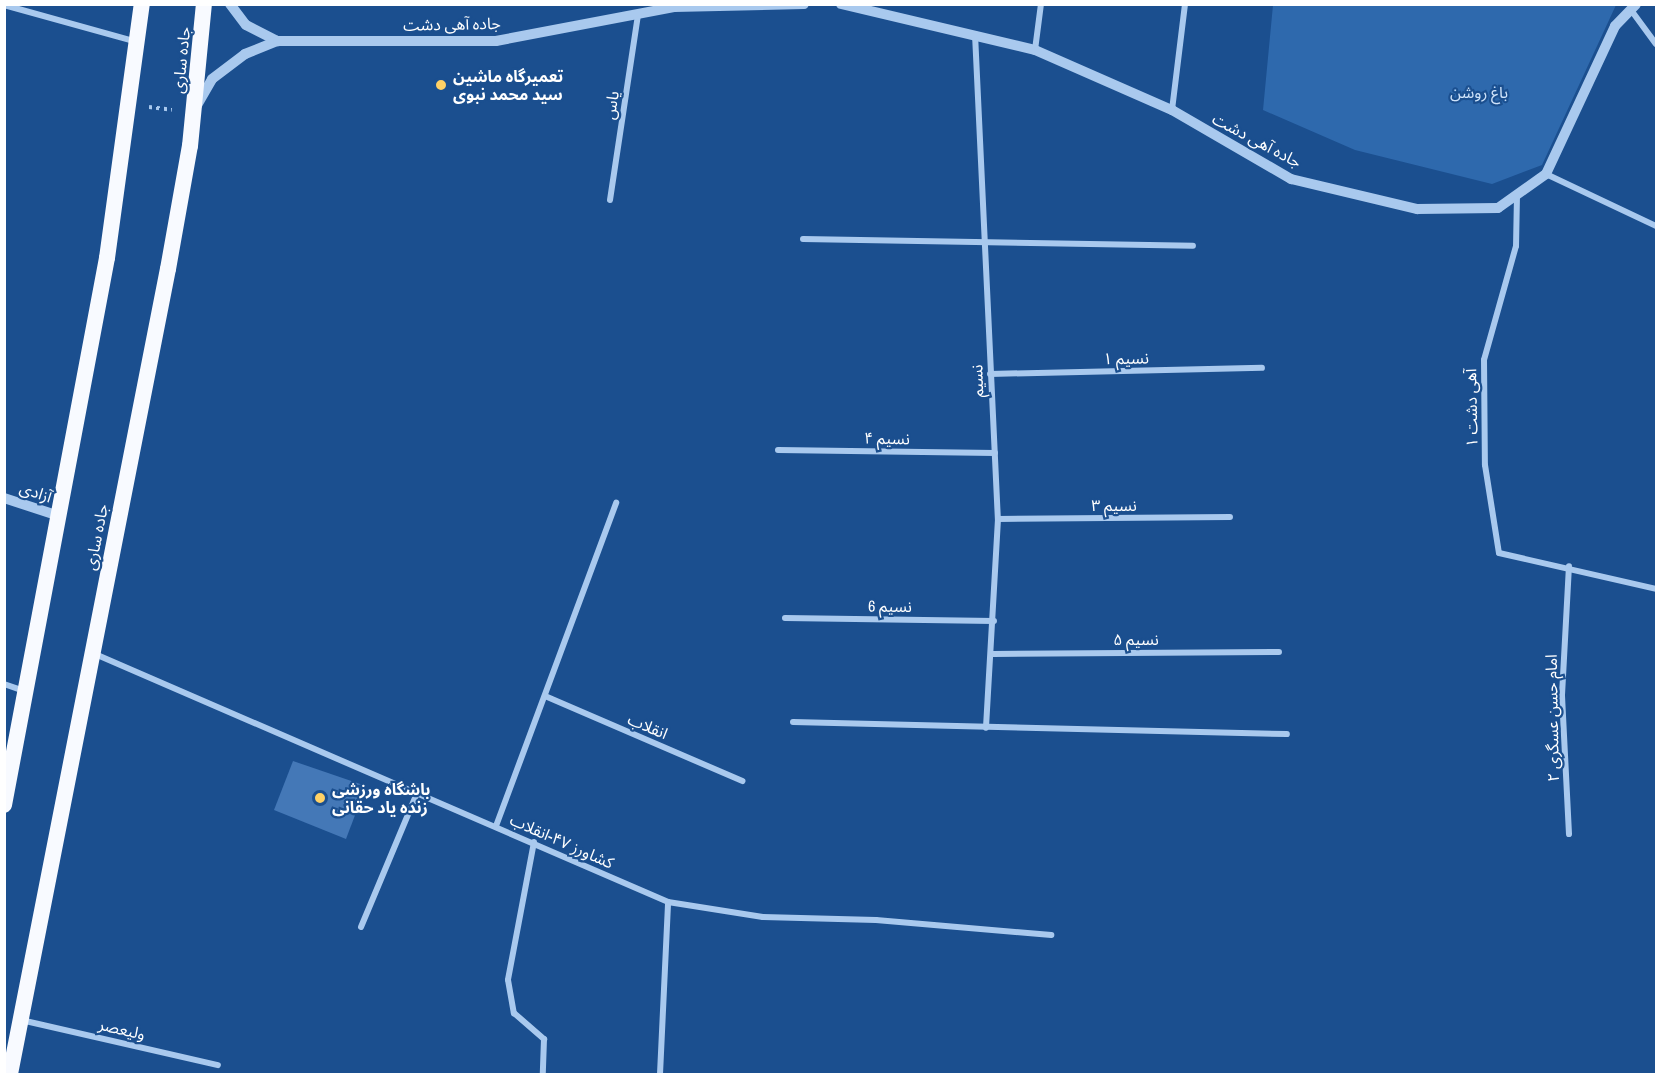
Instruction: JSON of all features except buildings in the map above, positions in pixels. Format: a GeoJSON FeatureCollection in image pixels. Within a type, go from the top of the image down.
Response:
{"type":"FeatureCollection","features":[{"type":"Feature","properties":{"kind":"highway"},"geometry":{"type":"LineString","coordinates":[[4,805],[59,516],[132,104],[140,43],[142,4]]}},
{"type":"Feature","properties":{"kind":"highway","name":"جاده ساری"},"geometry":{"type":"LineString","coordinates":[[10,1074],[168,269],[193,112],[204,4]]}},
{"type":"Feature","properties":{"kind":"street"},"geometry":{"type":"LineString","coordinates":[[230,4],[246,25],[278,41]]}},
{"type":"Feature","properties":{"kind":"street","name":"جاده آهی دشت"},"geometry":{"type":"LineString","coordinates":[[278,41],[496,41],[638,14],[706,6],[804,4]]}},
{"type":"Feature","properties":{"kind":"street","name":"جاده آهی دشت"},"geometry":{"type":"LineString","coordinates":[[841,4],[975,33],[1035,50],[1172,111],[1291,179],[1417,209],[1498,208],[1546,174],[1616,26],[1633,7]]}},
{"type":"Feature","properties":{"kind":"street"},"geometry":{"type":"LineString","coordinates":[[1035,50],[1041,4]]}},
{"type":"Feature","properties":{"kind":"street"},"geometry":{"type":"LineString","coordinates":[[1172,111],[1185,4]]}},
{"type":"Feature","properties":{"kind":"street"},"geometry":{"type":"LineString","coordinates":[[4,5],[140,43]]}},
{"type":"Feature","properties":{"kind":"street"},"geometry":{"type":"LineString","coordinates":[[1633,7],[1656,44]]}},
{"type":"Feature","properties":{"kind":"street","name":"یاس"},"geometry":{"type":"LineString","coordinates":[[610,200],[638,14]]}},
{"type":"Feature","properties":{"kind":"street","name":"نسیم"},"geometry":{"type":"LineString","coordinates":[[975,33],[988,244],[990,374],[998,519],[993,654],[986,728]]}},
{"type":"Feature","properties":{"kind":"street"},"geometry":{"type":"LineString","coordinates":[[193,112],[212,79],[245,54],[278,41]]}},
{"type":"Feature","properties":{"kind":"street"},"geometry":{"type":"LineString","coordinates":[[1546,174],[1656,226]]}},
{"type":"Feature","properties":{"kind":"street","name":"آهی دشت ۱"},"geometry":{"type":"LineString","coordinates":[[1517,195],[1516,246],[1484,360],[1485,465],[1499,553],[1569,566]]}},
{"type":"Feature","properties":{"kind":"street"},"geometry":{"type":"LineString","coordinates":[[803,239],[1193,246]]}},
{"type":"Feature","properties":{"kind":"street","name":"نسیم ۱"},"geometry":{"type":"LineString","coordinates":[[990,374],[1262,368]]}},
{"type":"Feature","properties":{"kind":"street","name":"نسیم ۴"},"geometry":{"type":"LineString","coordinates":[[778,450],[995,453]]}},
{"type":"Feature","properties":{"kind":"street","name":"آزادی"},"geometry":{"type":"LineString","coordinates":[[4,498],[59,516]]}},
{"type":"Feature","properties":{"kind":"street"},"geometry":{"type":"LineString","coordinates":[[496,826],[616,503]]}},
{"type":"Feature","properties":{"kind":"street","name":"نسیم ۳"},"geometry":{"type":"LineString","coordinates":[[998,519],[1230,517]]}},
{"type":"Feature","properties":{"kind":"street"},"geometry":{"type":"LineString","coordinates":[[1569,566],[1656,589]]}},
{"type":"Feature","properties":{"kind":"street","name":"امام حسن عسگری ۲"},"geometry":{"type":"LineString","coordinates":[[1569,566],[1562,695],[1569,834]]}},
{"type":"Feature","properties":{"kind":"street","name":"نسیم 6"},"geometry":{"type":"LineString","coordinates":[[785,618],[994,621]]}},
{"type":"Feature","properties":{"kind":"street","name":"نسیم ۵"},"geometry":{"type":"LineString","coordinates":[[993,654],[1279,652]]}},
{"type":"Feature","properties":{"kind":"street","name":"کشاورز ۴۷-انقلاب"},"geometry":{"type":"LineString","coordinates":[[91,653],[534,842],[668,902],[763,917],[876,920],[1052,935]]}},
{"type":"Feature","properties":{"kind":"street"},"geometry":{"type":"LineString","coordinates":[[4,684],[26,692]]}},
{"type":"Feature","properties":{"kind":"street","name":"انقلاب"},"geometry":{"type":"LineString","coordinates":[[545,696],[742,781]]}},
{"type":"Feature","properties":{"kind":"street"},"geometry":{"type":"LineString","coordinates":[[793,722],[1287,734]]}},
{"type":"Feature","properties":{"kind":"street"},"geometry":{"type":"LineString","coordinates":[[361,927],[417,793]]}},
{"type":"Feature","properties":{"kind":"street"},"geometry":{"type":"LineString","coordinates":[[534,842],[508,980],[514,1013],[544,1040],[543,1074]]}},
{"type":"Feature","properties":{"kind":"street"},"geometry":{"type":"LineString","coordinates":[[660,1074],[668,902]]}},
{"type":"Feature","properties":{"kind":"street","name":"ولیعصر"},"geometry":{"type":"LineString","coordinates":[[20,1020],[218,1065]]}},
{"type":"Feature","properties":{"kind":"path"},"geometry":{"type":"LineString","coordinates":[[132,104],[193,112]]}},
{"type":"Feature","properties":{"kind":"green space","name":"باغ روشن"},"geometry":{"type":"Polygon","coordinates":[[[1273,4],[1616,5],[1542,165],[1492,184],[1355,150],[1263,110],[1273,4]]]}},
{"type":"Feature","properties":{"kind":"place","name":"تعمیرگاه ماشین سید محمد نبوی"},"geometry":{"type":"Point","coordinates":[441,85]}},
{"type":"Feature","properties":{"kind":"place","name":"باشگاه ورزشی زنده یاد حقانی"},"geometry":{"type":"Point","coordinates":[320,798]}}]}
